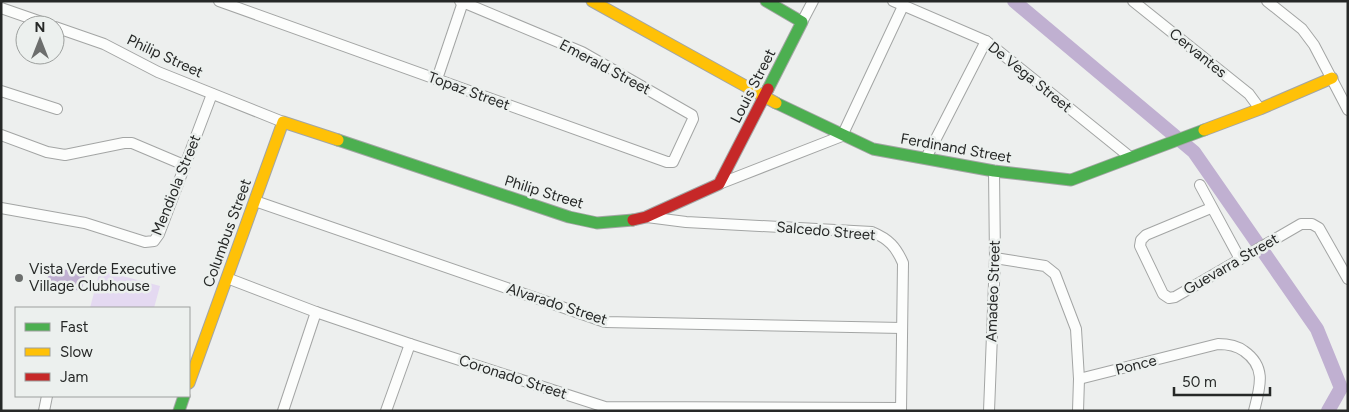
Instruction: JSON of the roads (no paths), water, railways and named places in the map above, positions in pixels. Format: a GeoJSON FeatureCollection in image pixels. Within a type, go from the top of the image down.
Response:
{"type":"FeatureCollection","features":[{"type":"Feature","properties":{"kind":"street","name":"Topaz Street"},"geometry":{"type":"LineString","coordinates":[[219,1],[667,162],[673,162],[692,116]]}},
{"type":"Feature","properties":{"kind":"street","name":"Ferdinand Street"},"geometry":{"type":"LineString","coordinates":[[592,1],[764,98],[873,149],[1052,180],[1071,180],[1260,109],[1332,78]]}},
{"type":"Feature","properties":{"kind":"street"},"geometry":{"type":"LineString","coordinates":[[766,1],[802,22]]}},
{"type":"Feature","properties":{"kind":"street","name":"Louis Street"},"geometry":{"type":"LineString","coordinates":[[719,184],[813,1]]}},
{"type":"Feature","properties":{"kind":"street","name":"De Vega Street"},"geometry":{"type":"LineString","coordinates":[[893,1],[986,41],[1130,157]]}},
{"type":"Feature","properties":{"kind":"street","name":"Cervantes"},"geometry":{"type":"LineString","coordinates":[[1133,1],[1249,94],[1260,109]]}},
{"type":"Feature","properties":{"kind":"street"},"geometry":{"type":"LineString","coordinates":[[1267,1],[1302,29],[1314,45],[1348,110]]}},
{"type":"Feature","properties":{"kind":"street"},"geometry":{"type":"LineString","coordinates":[[437,79],[462,2]]}},
{"type":"Feature","properties":{"kind":"street","name":"Emerald Street"},"geometry":{"type":"LineString","coordinates":[[462,2],[582,52],[692,116]]}},
{"type":"Feature","properties":{"kind":"street"},"geometry":{"type":"LineString","coordinates":[[842,136],[904,6]]}},
{"type":"Feature","properties":{"kind":"street"},"geometry":{"type":"LineString","coordinates":[[1,8],[21,15]]}},
{"type":"Feature","properties":{"kind":"street","name":"Philip Street"},"geometry":{"type":"LineString","coordinates":[[65,30],[104,44],[158,72],[283,122],[569,217],[597,223],[620,222],[646,217],[719,184],[842,136]]}},
{"type":"Feature","properties":{"kind":"street"},"geometry":{"type":"LineString","coordinates":[[926,158],[986,41]]}},
{"type":"Feature","properties":{"kind":"street"},"geometry":{"type":"LineString","coordinates":[[1,91],[57,110]]}},
{"type":"Feature","properties":{"kind":"street","name":"Mendiola Street"},"geometry":{"type":"LineString","coordinates":[[1,208],[85,223],[145,242],[154,241],[159,234],[212,94]]}},
{"type":"Feature","properties":{"kind":"street","name":"Columbus Street"},"geometry":{"type":"LineString","coordinates":[[190,380],[283,122]]}},
{"type":"Feature","properties":{"kind":"street"},"geometry":{"type":"LineString","coordinates":[[1,135],[48,152],[65,155],[132,143],[184,165]]}},
{"type":"Feature","properties":{"kind":"street","name":"Amadeo Street"},"geometry":{"type":"LineString","coordinates":[[989,411],[995,258],[994,171]]}},
{"type":"Feature","properties":{"kind":"street"},"geometry":{"type":"LineString","coordinates":[[1200,185],[1240,259]]}},
{"type":"Feature","properties":{"kind":"street","name":"Alvarado Street"},"geometry":{"type":"LineString","coordinates":[[255,201],[605,322],[902,328]]}},
{"type":"Feature","properties":{"kind":"street","name":"Guevarra Street"},"geometry":{"type":"LineString","coordinates":[[1211,208],[1146,235],[1141,240],[1140,246],[1163,294],[1169,298],[1175,297],[1301,224],[1312,224],[1319,228],[1347,277]]}},
{"type":"Feature","properties":{"kind":"street","name":"Salcedo Street"},"geometry":{"type":"LineString","coordinates":[[646,217],[686,222],[872,232],[882,236],[898,250],[903,263],[901,409]]}},
{"type":"Feature","properties":{"kind":"street"},"geometry":{"type":"LineString","coordinates":[[995,258],[1045,266],[1055,274],[1076,329],[1079,379],[1078,411]]}},
{"type":"Feature","properties":{"kind":"street","name":"Coronado Street"},"geometry":{"type":"LineString","coordinates":[[227,278],[316,312],[605,407],[901,409]]}},
{"type":"Feature","properties":{"kind":"street"},"geometry":{"type":"LineString","coordinates":[[283,411],[316,312]]}},
{"type":"Feature","properties":{"kind":"street"},"geometry":{"type":"LineString","coordinates":[[386,411],[410,344]]}},
{"type":"Feature","properties":{"kind":"street","name":"Ponce"},"geometry":{"type":"LineString","coordinates":[[1079,379],[1218,344],[1228,344],[1240,348],[1251,356],[1258,366],[1259,390],[1254,411]]}},
{"type":"Feature","properties":{"kind":"street"},"geometry":{"type":"LineString","coordinates":[[44,411],[47,397]]}},
{"type":"Feature","properties":{"kind":"street"},"geometry":{"type":"LineString","coordinates":[[179,411],[184,397]]}},
{"type":"Feature","properties":{"kind":"waterway"},"geometry":{"type":"LineString","coordinates":[[1014,1],[1194,152],[1317,329],[1341,388],[1328,411]]}},
{"type":"Feature","properties":{"kind":"place","name":"Vista Verde Executive Village Clubhouse"},"geometry":{"type":"Point","coordinates":[19,278]}}]}
